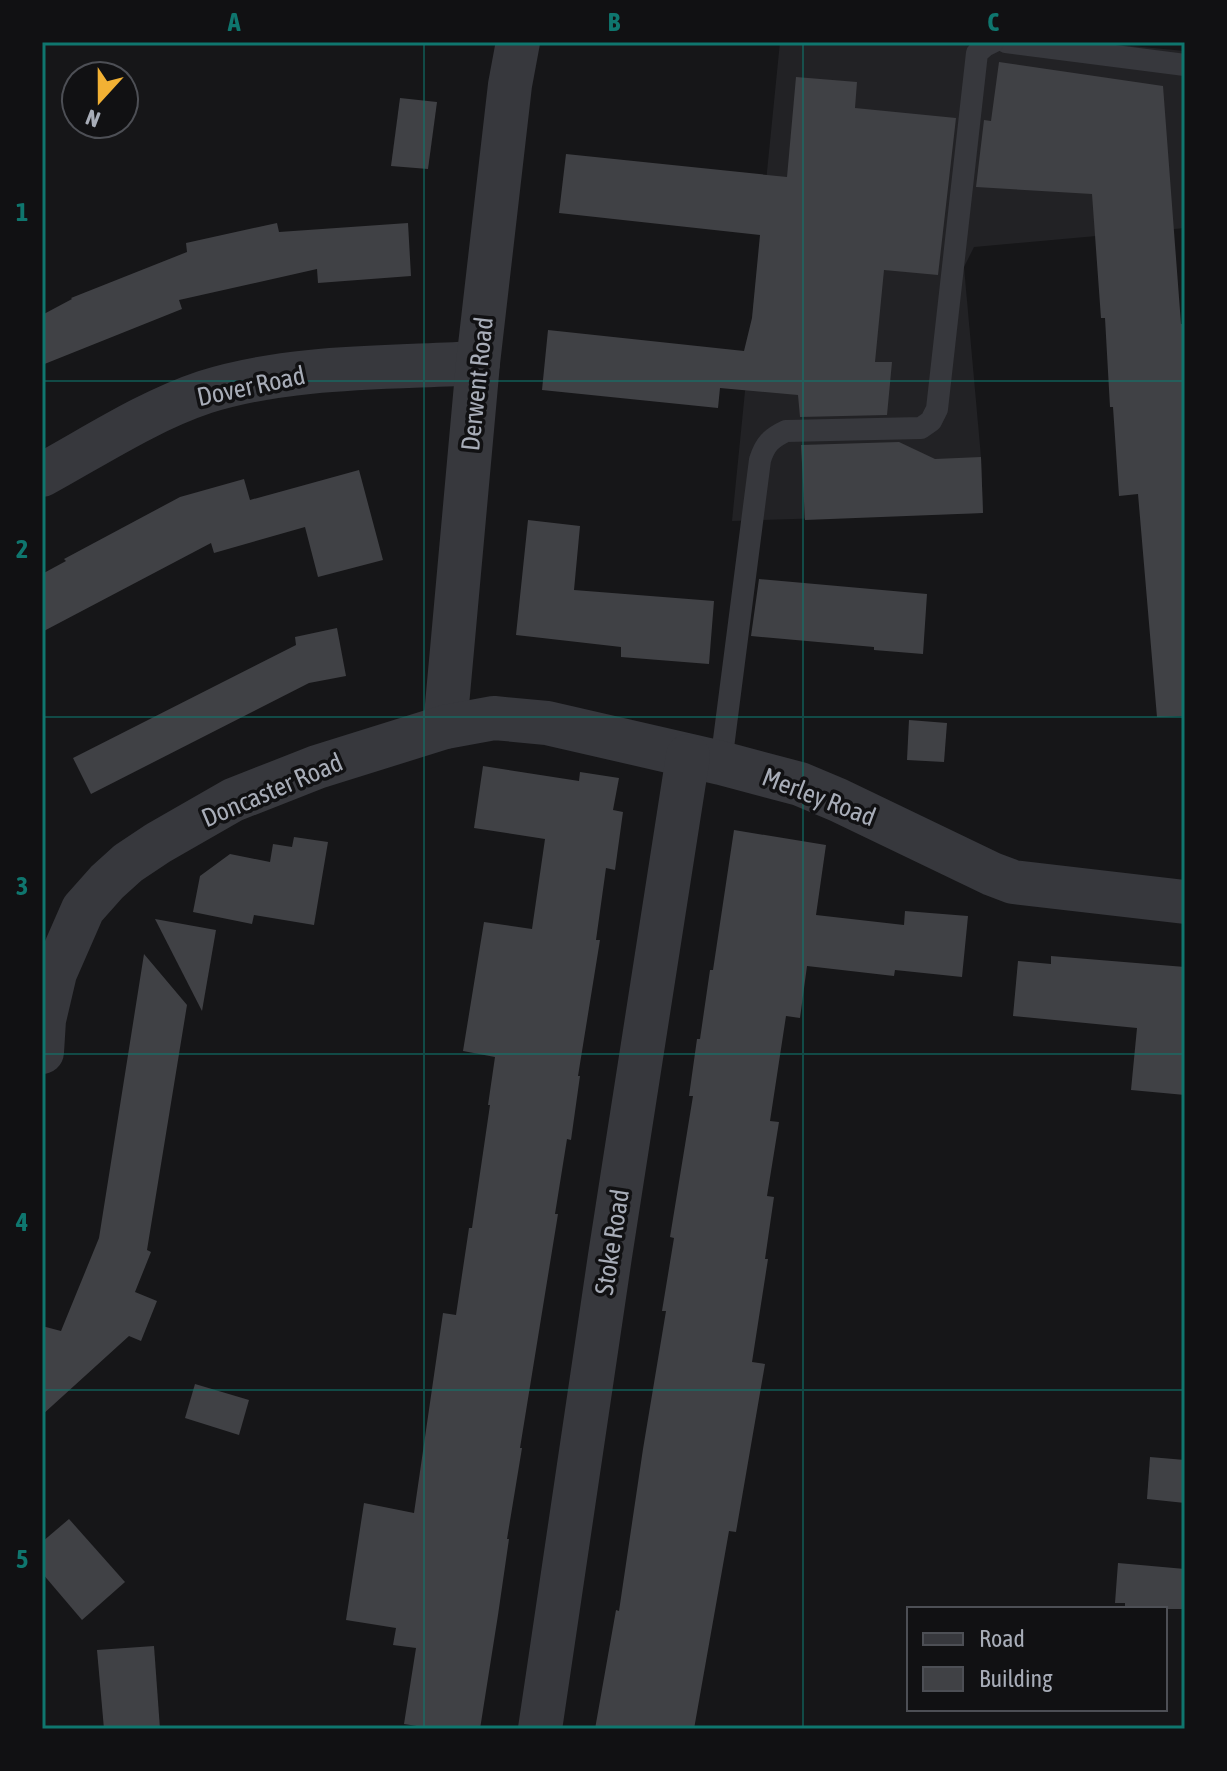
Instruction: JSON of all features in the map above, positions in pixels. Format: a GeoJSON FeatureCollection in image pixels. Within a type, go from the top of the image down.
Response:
{"type":"FeatureCollection","features":[{"type":"Feature","properties":{"kind":"street","name":"Derwent Road"},"geometry":{"type":"LineString","coordinates":[[445,727],[478,363],[510,85],[518,42]]}},
{"type":"Feature","properties":{"kind":"street","name":"Dover Road"},"geometry":{"type":"LineString","coordinates":[[42,475],[161,410],[206,392],[306,372],[478,363]]}},
{"type":"Feature","properties":{"kind":"street","name":"Merley Road"},"geometry":{"type":"LineString","coordinates":[[445,727],[494,718],[547,723],[602,734],[800,784],[1013,882],[1185,902]]}},
{"type":"Feature","properties":{"kind":"street","name":"Doncaster Road"},"geometry":{"type":"LineString","coordinates":[[43,1030],[55,973],[83,909],[128,863],[233,800],[317,767],[445,727]]}},
{"type":"Feature","properties":{"kind":"street","name":"Stoke Road"},"geometry":{"type":"LineString","coordinates":[[540,1729],[610,1256],[705,760]]}},
{"type":"Feature","properties":{"kind":"lane"},"geometry":{"type":"LineString","coordinates":[[705,760],[764,446],[786,431],[921,428],[931,421],[937,409],[977,53],[993,42]]}},
{"type":"Feature","properties":{"kind":"lane"},"geometry":{"type":"LineString","coordinates":[[1006,42],[1185,65]]}},
{"type":"Feature","properties":{"kind":"shaded area"},"geometry":{"type":"Polygon","coordinates":[[[780,42],[1089,42],[1185,51],[1185,228],[974,247],[964,267],[983,513],[732,521],[780,42]]]}},
{"type":"Feature","properties":{"kind":"building"},"geometry":{"type":"Polygon","coordinates":[[[999,62],[1163,86],[1181,324],[1185,324],[1185,716],[1157,717],[1138,494],[1119,496],[1092,194],[976,187],[984,120],[991,121],[999,62]]]}},
{"type":"Feature","properties":{"kind":"building"},"geometry":{"type":"Polygon","coordinates":[[[796,77],[857,82],[855,108],[956,118],[938,275],[884,270],[875,362],[892,362],[887,415],[800,417],[798,395],[720,388],[718,408],[542,390],[548,330],[744,351],[752,318],[760,235],[559,213],[566,154],[787,177],[796,77]]]}},
{"type":"Feature","properties":{"kind":"building"},"geometry":{"type":"Polygon","coordinates":[[[400,98],[437,102],[428,169],[391,166],[400,98]]]}},
{"type":"Feature","properties":{"kind":"building"},"geometry":{"type":"Polygon","coordinates":[[[277,223],[279,232],[408,223],[411,276],[318,283],[317,269],[179,300],[182,309],[42,365],[42,315],[71,298],[187,252],[186,243],[277,223]]]}},
{"type":"Feature","properties":{"kind":"building"},"geometry":{"type":"Polygon","coordinates":[[[899,442],[935,459],[981,457],[983,513],[805,520],[801,445],[899,442]]]}},
{"type":"Feature","properties":{"kind":"building"},"geometry":{"type":"Polygon","coordinates":[[[359,470],[383,560],[318,577],[305,527],[214,553],[211,543],[42,632],[42,574],[180,497],[244,479],[250,500],[359,470]]]}},
{"type":"Feature","properties":{"kind":"building"},"geometry":{"type":"Polygon","coordinates":[[[528,520],[580,526],[574,590],[714,601],[709,664],[621,657],[621,647],[516,635],[528,520]]]}},
{"type":"Feature","properties":{"kind":"building"},"geometry":{"type":"Polygon","coordinates":[[[759,579],[927,594],[923,654],[751,636],[759,579]]]}},
{"type":"Feature","properties":{"kind":"building"},"geometry":{"type":"Polygon","coordinates":[[[337,628],[346,676],[309,683],[91,794],[73,758],[296,645],[295,637],[337,628]]]}},
{"type":"Feature","properties":{"kind":"building"},"geometry":{"type":"Polygon","coordinates":[[[909,720],[947,723],[944,762],[907,760],[909,720]]]}},
{"type":"Feature","properties":{"kind":"building"},"geometry":{"type":"Polygon","coordinates":[[[483,766],[579,781],[580,772],[619,778],[613,810],[623,812],[615,870],[606,868],[596,940],[600,940],[571,1140],[567,1139],[555,1214],[558,1214],[520,1448],[480,1729],[436,1729],[404,1724],[416,1648],[393,1645],[396,1628],[346,1620],[364,1503],[414,1513],[443,1313],[456,1315],[469,1228],[472,1228],[495,1057],[463,1051],[484,922],[532,929],[545,839],[474,828],[483,766]]]}},
{"type":"Feature","properties":{"kind":"building"},"geometry":{"type":"Polygon","coordinates":[[[734,830],[826,845],[816,915],[904,925],[905,911],[968,916],[962,977],[895,970],[894,976],[807,966],[800,1018],[786,1016],[770,1121],[779,1122],[767,1196],[774,1197],[752,1362],[765,1364],[736,1532],[729,1531],[694,1729],[595,1729],[616,1610],[619,1611],[666,1311],[662,1311],[674,1238],[670,1237],[693,1096],[689,1096],[697,1039],[700,1039],[710,970],[713,970],[734,830]]]}},
{"type":"Feature","properties":{"kind":"building"},"geometry":{"type":"Polygon","coordinates":[[[294,837],[328,842],[314,925],[254,915],[252,924],[193,912],[200,876],[230,854],[270,862],[273,844],[292,847],[294,837]]]}},
{"type":"Feature","properties":{"kind":"building"},"geometry":{"type":"Polygon","coordinates":[[[155,919],[216,930],[202,1011],[155,919]]]}},
{"type":"Feature","properties":{"kind":"building"},"geometry":{"type":"Polygon","coordinates":[[[144,954],[187,1005],[147,1250],[151,1252],[135,1292],[157,1301],[141,1341],[129,1336],[42,1415],[42,1326],[61,1331],[99,1238],[144,954]]]}},
{"type":"Feature","properties":{"kind":"building"},"geometry":{"type":"Polygon","coordinates":[[[1051,956],[1185,967],[1185,1095],[1131,1090],[1137,1028],[1013,1016],[1018,961],[1051,964],[1051,956]]]}},
{"type":"Feature","properties":{"kind":"building"},"geometry":{"type":"Polygon","coordinates":[[[195,1384],[249,1400],[239,1435],[185,1418],[195,1384]]]}},
{"type":"Feature","properties":{"kind":"building"},"geometry":{"type":"Polygon","coordinates":[[[1150,1457],[1185,1460],[1185,1503],[1147,1499],[1150,1457]]]}},
{"type":"Feature","properties":{"kind":"building"},"geometry":{"type":"Polygon","coordinates":[[[69,1519],[125,1582],[82,1620],[42,1573],[42,1542],[69,1519]]]}},
{"type":"Feature","properties":{"kind":"building"},"geometry":{"type":"Polygon","coordinates":[[[1118,1563],[1185,1569],[1185,1609],[1125,1607],[1125,1603],[1115,1603],[1118,1563]]]}},
{"type":"Feature","properties":{"kind":"building"},"geometry":{"type":"Polygon","coordinates":[[[154,1646],[160,1729],[104,1729],[97,1650],[154,1646]]]}}]}
